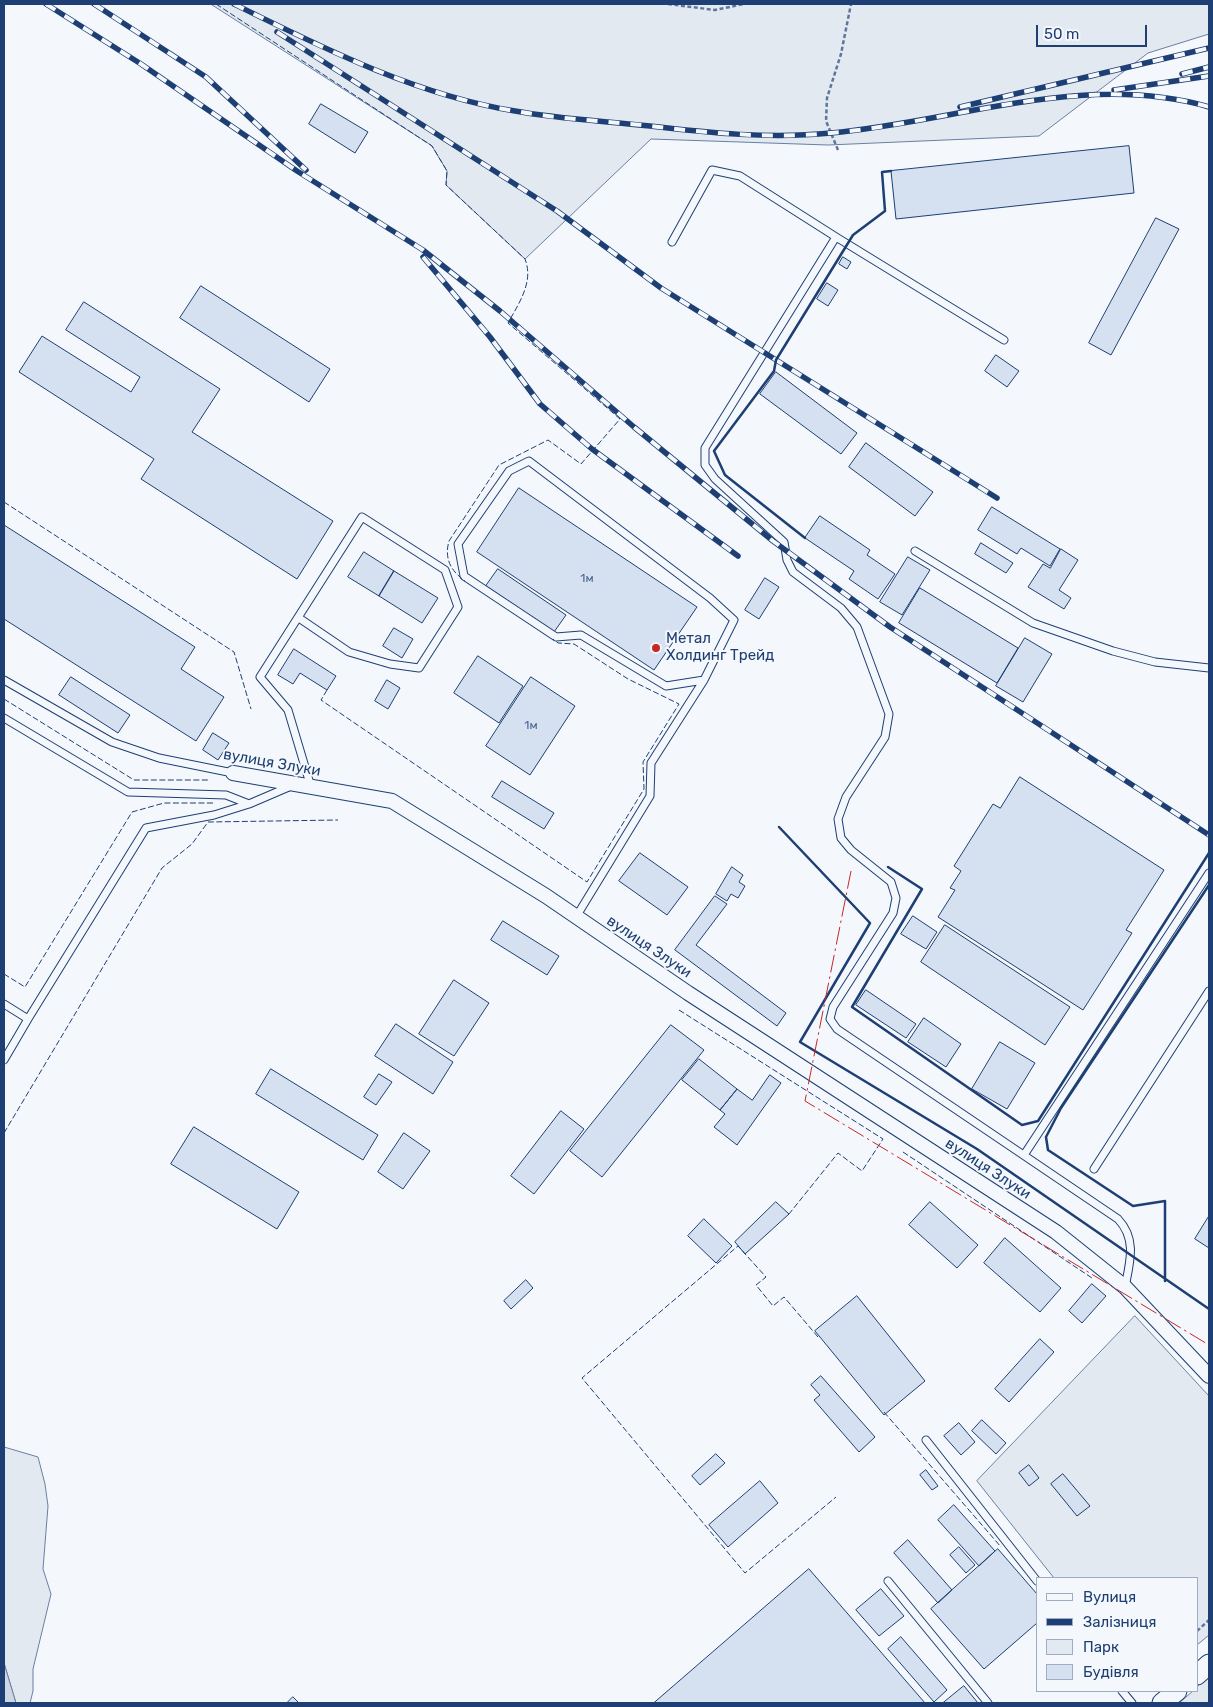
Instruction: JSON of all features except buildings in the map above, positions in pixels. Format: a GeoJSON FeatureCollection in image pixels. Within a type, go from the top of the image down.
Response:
{"type":"FeatureCollection","features":[{"type":"Feature","properties":{"kind":"street","name":"вулиця Злуки"},"geometry":{"type":"LineString","coordinates":[[233,773],[392,801],[576,917],[688,993],[1056,1232],[1125,1287],[1209,1376]]}},
{"type":"Feature","properties":{"kind":"street"},"geometry":{"type":"LineString","coordinates":[[1198,1673],[1209,1664]]}},
{"type":"Feature","properties":{"kind":"street"},"geometry":{"type":"LineString","coordinates":[[1162,1703],[1176,1692]]}},
{"type":"Feature","properties":{"kind":"lane"},"geometry":{"type":"LineString","coordinates":[[672,242],[712,170],[740,176],[1004,340]]}},
{"type":"Feature","properties":{"kind":"lane"},"geometry":{"type":"LineString","coordinates":[[836,234],[705,448],[705,465],[714,479],[784,542],[787,560],[793,572],[841,608],[857,627],[889,714],[885,737],[846,797],[838,819],[841,838],[851,850],[891,882],[896,898],[894,913],[833,1007],[830,1019],[837,1029],[1118,1219],[1126,1228],[1130,1240],[1131,1257],[1125,1287]]}},
{"type":"Feature","properties":{"kind":"lane"},"geometry":{"type":"LineString","coordinates":[[576,917],[650,796],[651,763],[704,680],[734,620],[710,598],[529,461],[509,471],[458,544],[464,576],[556,637],[581,635],[666,686],[704,680]]}},
{"type":"Feature","properties":{"kind":"lane"},"geometry":{"type":"LineString","coordinates":[[299,618],[349,652],[390,664],[419,668],[458,607],[445,570],[362,517],[299,618],[260,676],[288,710],[311,787]]}},
{"type":"Feature","properties":{"kind":"lane"},"geometry":{"type":"LineString","coordinates":[[915,551],[1033,623],[1113,651],[1155,662],[1209,668]]}},
{"type":"Feature","properties":{"kind":"lane","name":"вулиця Злуки"},"geometry":{"type":"LineString","coordinates":[[4,680],[112,742],[159,758],[233,773]]}},
{"type":"Feature","properties":{"kind":"lane"},"geometry":{"type":"LineString","coordinates":[[4,718],[128,792],[226,795],[249,804]]}},
{"type":"Feature","properties":{"kind":"lane"},"geometry":{"type":"LineString","coordinates":[[4,1060],[146,828],[214,814],[249,804],[296,784]]}},
{"type":"Feature","properties":{"kind":"lane"},"geometry":{"type":"LineString","coordinates":[[1024,1155],[1209,873]]}},
{"type":"Feature","properties":{"kind":"lane"},"geometry":{"type":"LineString","coordinates":[[1094,1169],[1209,991]]}},
{"type":"Feature","properties":{"kind":"lane"},"geometry":{"type":"LineString","coordinates":[[4,1004],[28,1018]]}},
{"type":"Feature","properties":{"kind":"lane"},"geometry":{"type":"LineString","coordinates":[[926,1440],[1036,1580]]}},
{"type":"Feature","properties":{"kind":"lane"},"geometry":{"type":"LineString","coordinates":[[888,1580],[988,1703]]}},
{"type":"Feature","properties":{"kind":"lane"},"geometry":{"type":"LineString","coordinates":[[1123,1692],[1132,1703]]}},
{"type":"Feature","properties":{"kind":"path"},"geometry":{"type":"LineString","coordinates":[[668,4],[715,10],[744,4]]}},
{"type":"Feature","properties":{"kind":"path"},"geometry":{"type":"LineString","coordinates":[[838,150],[826,121],[827,98],[841,54],[851,4]]}},
{"type":"Feature","properties":{"kind":"path"},"geometry":{"type":"LineString","coordinates":[[1198,1629],[1209,1620]]}},
{"type":"Feature","properties":{"kind":"green space"},"geometry":{"type":"Polygon","coordinates":[[[211,4],[1209,4],[1209,34],[1148,53],[1039,136],[828,145],[651,139],[525,259],[446,185],[447,171],[432,146],[211,4]]]}},
{"type":"Feature","properties":{"kind":"green space"},"geometry":{"type":"Polygon","coordinates":[[[1135,1316],[1209,1396],[1209,1635],[1198,1644],[1198,1577],[1053,1577],[977,1481],[1135,1316]]]}},
{"type":"Feature","properties":{"kind":"green space"},"geometry":{"type":"Polygon","coordinates":[[[4,1447],[38,1457],[48,1506],[43,1569],[51,1594],[33,1669],[33,1691],[30,1703],[16,1703],[4,1663],[4,1447]]]}},
{"type":"Feature","properties":{"kind":"green space"},"geometry":{"type":"Polygon","coordinates":[[[1209,1677],[1209,1703],[1179,1703],[1192,1692],[1198,1692],[1198,1686],[1209,1677]]]}},
{"type":"Feature","properties":{"kind":"shaded area"},"geometry":{"type":"Polygon","coordinates":[[[4,1663],[16,1703],[4,1703],[4,1663]]]}},
{"type":"Feature","properties":{"kind":"railway"},"geometry":{"type":"LineString","coordinates":[[46,4],[141,64],[297,171],[423,250],[500,311],[634,427],[773,541],[890,627],[1209,835]]}},
{"type":"Feature","properties":{"kind":"railway"},"geometry":{"type":"LineString","coordinates":[[94,4],[206,77],[306,170]]}},
{"type":"Feature","properties":{"kind":"railway"},"geometry":{"type":"LineString","coordinates":[[234,4],[336,53],[406,82],[478,104],[565,118],[718,133],[808,135],[878,127],[1020,102],[1067,97],[1115,94],[1162,97],[1209,107]]}},
{"type":"Feature","properties":{"kind":"railway"},"geometry":{"type":"LineString","coordinates":[[277,32],[557,211],[661,288],[997,498]]}},
{"type":"Feature","properties":{"kind":"railway"},"geometry":{"type":"LineString","coordinates":[[960,107],[1209,48]]}},
{"type":"Feature","properties":{"kind":"railway"},"geometry":{"type":"LineString","coordinates":[[1182,74],[1209,67]]}},
{"type":"Feature","properties":{"kind":"railway"},"geometry":{"type":"LineString","coordinates":[[1114,90],[1209,76]]}},
{"type":"Feature","properties":{"kind":"railway"},"geometry":{"type":"LineString","coordinates":[[423,257],[490,337],[540,404],[592,449],[738,556]]}},
{"type":"Feature","properties":{"kind":"fence"},"geometry":{"type":"LineString","coordinates":[[216,4],[432,146],[447,171],[446,185],[525,259],[528,276],[524,292],[508,323],[620,419],[581,464],[548,440],[499,465],[449,541],[448,559],[452,569],[465,581]]}},
{"type":"Feature","properties":{"kind":"fence"},"geometry":{"type":"LineString","coordinates":[[4,502],[234,652],[251,709]]}},
{"type":"Feature","properties":{"kind":"fence"},"geometry":{"type":"LineString","coordinates":[[327,690],[321,700],[587,882],[644,789],[643,762],[679,704],[628,679],[574,644],[558,643],[553,639]]}},
{"type":"Feature","properties":{"kind":"fence"},"geometry":{"type":"LineString","coordinates":[[4,699],[134,780],[208,780]]}},
{"type":"Feature","properties":{"kind":"fence"},"geometry":{"type":"LineString","coordinates":[[4,974],[25,987],[132,812],[164,803],[215,803]]}},
{"type":"Feature","properties":{"kind":"fence"},"geometry":{"type":"LineString","coordinates":[[4,1133],[162,868],[192,844],[208,822],[338,820]]}},
{"type":"Feature","properties":{"kind":"fence"},"geometry":{"type":"LineString","coordinates":[[679,1010],[883,1139],[862,1171],[838,1153],[789,1214]]}},
{"type":"Feature","properties":{"kind":"fence"},"geometry":{"type":"LineString","coordinates":[[903,1152],[1092,1278]]}},
{"type":"Feature","properties":{"kind":"fence"},"geometry":{"type":"LineString","coordinates":[[818,1337],[784,1297],[773,1306],[756,1285],[766,1277],[738,1246],[582,1378],[745,1573],[836,1497]]}},
{"type":"Feature","properties":{"kind":"fence"},"geometry":{"type":"LineString","coordinates":[[884,1412],[1001,1547]]}},
{"type":"Feature","properties":{"kind":"wall"},"geometry":{"type":"LineString","coordinates":[[805,538],[725,475],[714,451],[774,371],[776,360],[853,235],[885,211],[882,172],[891,171]]}},
{"type":"Feature","properties":{"kind":"wall"},"geometry":{"type":"LineString","coordinates":[[779,827],[870,923],[800,1042],[977,1149],[1209,1309]]}},
{"type":"Feature","properties":{"kind":"wall"},"geometry":{"type":"LineString","coordinates":[[888,867],[922,889],[852,1007],[1022,1125],[1038,1121],[1209,853]]}},
{"type":"Feature","properties":{"kind":"wall"},"geometry":{"type":"LineString","coordinates":[[1165,1281],[1165,1201],[1133,1206],[1048,1150],[1046,1137],[1061,1108],[1209,885]]}},
{"type":"Feature","properties":{"kind":"power"},"geometry":{"type":"LineString","coordinates":[[851,871],[805,1101],[1209,1345]]}},
{"type":"Feature","properties":{"kind":"place","name":"Метал Холдинг Трейд"},"geometry":{"type":"Point","coordinates":[656,648]}}]}
